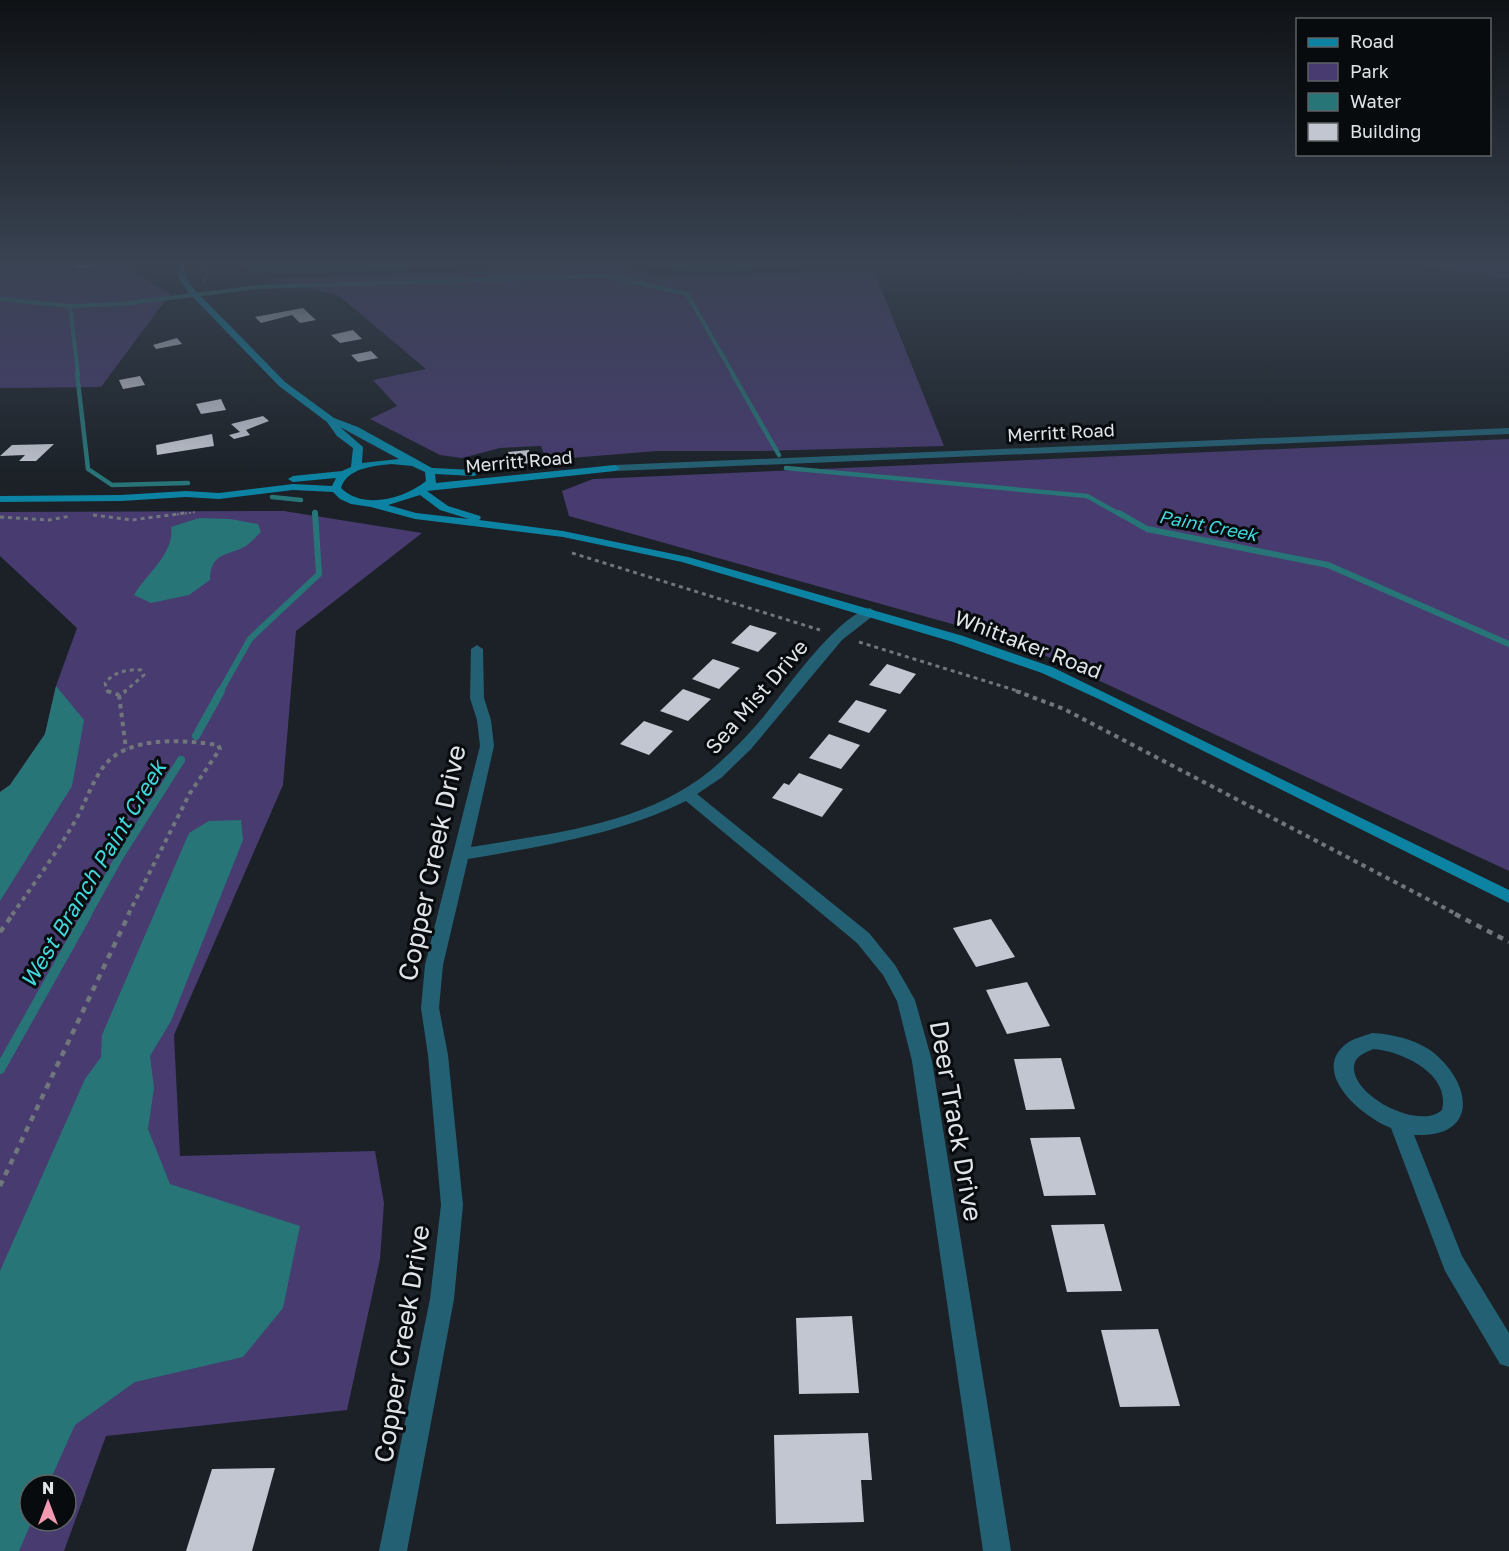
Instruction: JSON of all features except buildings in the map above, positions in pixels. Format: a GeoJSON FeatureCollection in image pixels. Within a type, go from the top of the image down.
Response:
{"type":"FeatureCollection","features":[{"type":"Feature","properties":{"kind":"main road"},"geometry":{"type":"LineString","coordinates":[[234,334],[282,384],[331,420],[355,429],[429,471],[432,476],[424,489]]}},
{"type":"Feature","properties":{"kind":"main road"},"geometry":{"type":"LineString","coordinates":[[0,499],[121,498],[186,494],[219,496],[293,487],[336,489],[339,479],[350,471],[359,455],[358,447],[340,434],[331,420]]}},
{"type":"Feature","properties":{"kind":"main road"},"geometry":{"type":"LineString","coordinates":[[186,494],[214,488],[350,471],[391,461],[414,463]]}},
{"type":"Feature","properties":{"kind":"main road","name":"Merritt Road"},"geometry":{"type":"LineString","coordinates":[[429,471],[466,474],[576,465],[615,468]]}},
{"type":"Feature","properties":{"kind":"main road","name":"Merritt Road"},"geometry":{"type":"LineString","coordinates":[[370,503],[398,500],[424,489],[615,468]]}},
{"type":"Feature","properties":{"kind":"main road","name":"Whittaker Road"},"geometry":{"type":"LineString","coordinates":[[336,489],[346,499],[370,503],[415,516],[563,534],[684,558],[958,639],[1047,670],[1509,897]]}},
{"type":"Feature","properties":{"kind":"main road","name":"Whittaker Road"},"geometry":{"type":"LineString","coordinates":[[424,489],[444,508],[499,525]]}},
{"type":"Feature","properties":{"kind":"street","name":"Merritt Road"},"geometry":{"type":"LineString","coordinates":[[615,468],[1509,431]]}},
{"type":"Feature","properties":{"kind":"street","name":"Sea Mist Drive"},"geometry":{"type":"LineString","coordinates":[[462,854],[619,825],[664,807],[711,780],[746,746],[838,636],[870,612]]}},
{"type":"Feature","properties":{"kind":"street","name":"Copper Creek Drive"},"geometry":{"type":"LineString","coordinates":[[393,1551],[442,1299],[452,1205],[438,1055],[430,1008],[434,965],[487,747],[484,720],[477,698],[477,649]]}},
{"type":"Feature","properties":{"kind":"street","name":"Deer Track Drive"},"geometry":{"type":"LineString","coordinates":[[687,794],[863,938],[889,970],[906,1000],[922,1061],[997,1551]]}},
{"type":"Feature","properties":{"kind":"street"},"geometry":{"type":"LineString","coordinates":[[1400,1124],[1418,1128],[1434,1126],[1446,1120],[1453,1109],[1453,1096],[1448,1082],[1437,1068],[1406,1047],[1372,1041],[1358,1044],[1349,1052],[1344,1063],[1346,1076],[1353,1091],[1365,1104],[1400,1124],[1453,1263],[1509,1354]]}},
{"type":"Feature","properties":{"kind":"path"},"geometry":{"type":"LineString","coordinates":[[87,514],[132,520],[205,511]]}},
{"type":"Feature","properties":{"kind":"path"},"geometry":{"type":"LineString","coordinates":[[0,517],[49,520],[80,514]]}},
{"type":"Feature","properties":{"kind":"path"},"geometry":{"type":"LineString","coordinates":[[563,550],[825,632]]}},
{"type":"Feature","properties":{"kind":"path"},"geometry":{"type":"LineString","coordinates":[[853,640],[1021,692],[1064,709],[1509,942]]}},
{"type":"Feature","properties":{"kind":"path"},"geometry":{"type":"LineString","coordinates":[[130,669],[141,670],[144,675],[140,682],[119,695],[108,691],[105,683],[111,676],[130,669]]}},
{"type":"Feature","properties":{"kind":"path"},"geometry":{"type":"LineString","coordinates":[[119,695],[126,749]]}},
{"type":"Feature","properties":{"kind":"path"},"geometry":{"type":"LineString","coordinates":[[0,932],[84,806],[98,775],[108,761],[126,749],[177,742],[218,745],[220,749],[190,793],[99,973],[0,1186]]}},
{"type":"Feature","properties":{"kind":"green space"},"geometry":{"type":"Polygon","coordinates":[[[0,334],[140,334],[101,387],[0,388],[0,334]]]}},
{"type":"Feature","properties":{"kind":"green space"},"geometry":{"type":"Polygon","coordinates":[[[385,334],[899,334],[944,446],[657,451],[546,460],[541,446],[500,448],[462,458],[440,455],[370,419],[397,406],[373,380],[426,369],[385,334]]]}},
{"type":"Feature","properties":{"kind":"green space"},"geometry":{"type":"Polygon","coordinates":[[[1509,439],[1509,871],[1016,642],[569,516],[562,491],[593,479],[1509,439]]]}},
{"type":"Feature","properties":{"kind":"green space"},"geometry":{"type":"Polygon","coordinates":[[[284,511],[422,533],[296,631],[283,785],[174,1035],[180,1156],[375,1151],[384,1203],[380,1259],[347,1410],[106,1436],[78,1513],[78,1473],[18,1473],[18,1533],[71,1533],[64,1551],[0,1551],[0,792],[10,785],[45,734],[56,686],[77,628],[0,556],[0,512],[284,511]]]}},
{"type":"Feature","properties":{"kind":"water"},"geometry":{"type":"Polygon","coordinates":[[[199,518],[230,519],[258,524],[261,532],[246,546],[221,556],[213,564],[210,580],[189,595],[151,603],[134,595],[169,546],[171,527],[199,518]]]}},
{"type":"Feature","properties":{"kind":"water"},"geometry":{"type":"Polygon","coordinates":[[[56,686],[84,720],[72,786],[0,901],[0,792],[10,785],[45,734],[56,686]]]}},
{"type":"Feature","properties":{"kind":"water"},"geometry":{"type":"Polygon","coordinates":[[[241,820],[243,840],[171,1021],[150,1056],[154,1088],[148,1129],[170,1184],[300,1226],[283,1308],[243,1357],[135,1382],[75,1425],[53,1473],[18,1473],[18,1533],[27,1533],[19,1551],[0,1551],[0,1271],[85,1079],[101,1057],[102,1035],[189,833],[209,821],[241,820]]]}},
{"type":"Feature","properties":{"kind":"waterway","name":"West Branch Paint Creek"},"geometry":{"type":"LineString","coordinates":[[73,334],[78,374]]}},
{"type":"Feature","properties":{"kind":"waterway","name":"Paint Creek"},"geometry":{"type":"LineString","coordinates":[[710,334],[733,374]]}},
{"type":"Feature","properties":{"kind":"waterway","name":"West Branch Paint Creek"},"geometry":{"type":"LineString","coordinates":[[77,373],[88,469],[112,485],[188,483]]}},
{"type":"Feature","properties":{"kind":"waterway","name":"Paint Creek"},"geometry":{"type":"LineString","coordinates":[[732,373],[779,455]]}},
{"type":"Feature","properties":{"kind":"waterway","name":"Paint Creek"},"geometry":{"type":"LineString","coordinates":[[786,468],[1087,496],[1121,515]]}},
{"type":"Feature","properties":{"kind":"waterway","name":"West Branch Paint Creek"},"geometry":{"type":"LineString","coordinates":[[272,497],[301,500]]}},
{"type":"Feature","properties":{"kind":"waterway","name":"West Branch Paint Creek"},"geometry":{"type":"LineString","coordinates":[[220,692],[250,639],[319,574],[315,513]]}},
{"type":"Feature","properties":{"kind":"waterway","name":"Paint Creek"},"geometry":{"type":"LineString","coordinates":[[1119,513],[1147,529],[1328,565],[1509,644]]}},
{"type":"Feature","properties":{"kind":"waterway","name":"West Branch Paint Creek"},"geometry":{"type":"LineString","coordinates":[[196,736],[221,691]]}},
{"type":"Feature","properties":{"kind":"waterway","name":"West Branch Paint Creek"},"geometry":{"type":"LineString","coordinates":[[87,915],[120,856],[181,760]]}},
{"type":"Feature","properties":{"kind":"waterway","name":"West Branch Paint Creek"},"geometry":{"type":"LineString","coordinates":[[0,1069],[87,914]]}}]}
